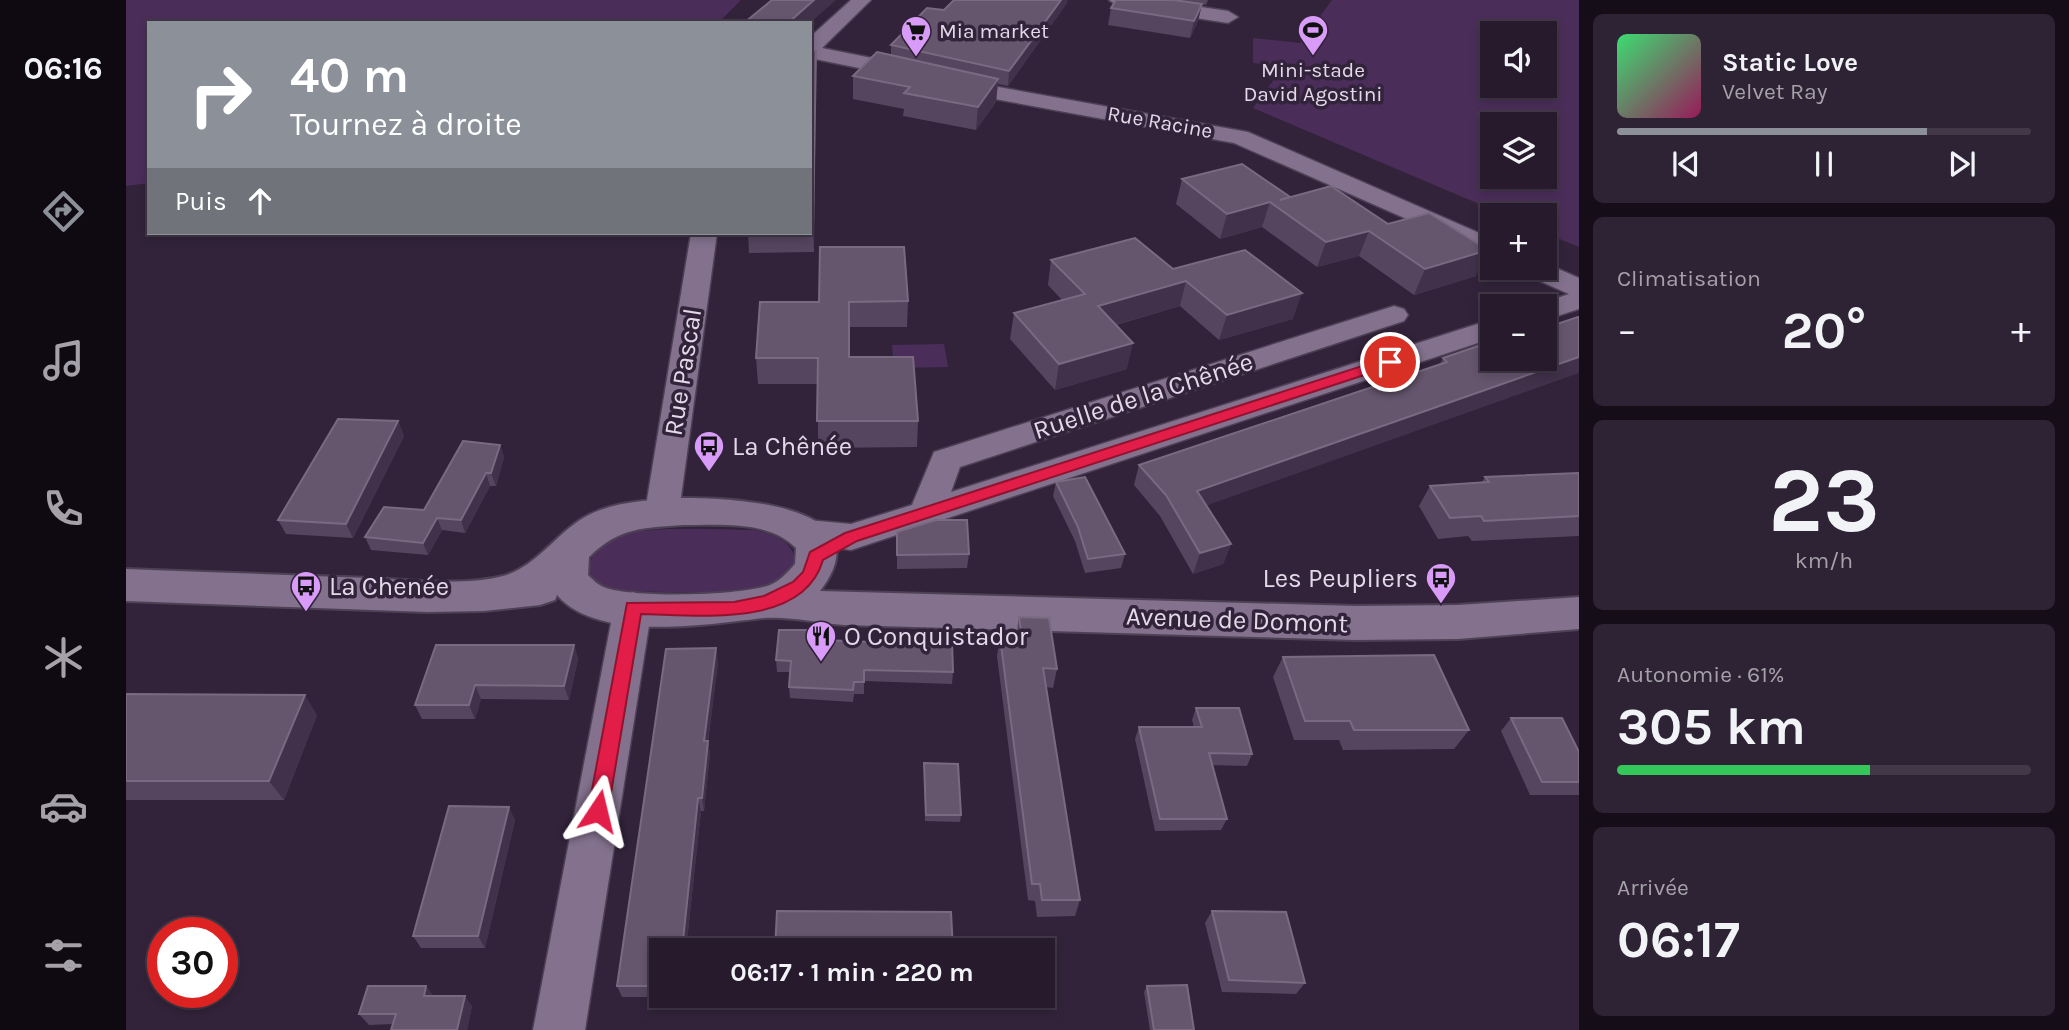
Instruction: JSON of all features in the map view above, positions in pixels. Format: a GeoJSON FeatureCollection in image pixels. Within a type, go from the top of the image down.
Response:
{"type":"FeatureCollection","features":[{"type":"Feature","properties":{"kind":"main road"},"geometry":{"type":"LineString","coordinates":[[513,590],[538,577],[571,552],[590,532],[610,522],[662,512],[758,514],[791,522],[843,588],[864,600],[895,609]]}},
{"type":"Feature","properties":{"kind":"main road"},"geometry":{"type":"LineString","coordinates":[[126,585],[427,596],[484,595],[537,589],[584,595],[598,602],[633,607],[734,609],[768,601],[799,586],[810,575],[813,551]]}},
{"type":"Feature","properties":{"kind":"main road"},"geometry":{"type":"LineString","coordinates":[[571,552],[568,578],[584,595]]}},
{"type":"Feature","properties":{"kind":"main road"},"geometry":{"type":"LineString","coordinates":[[768,601],[844,609],[895,609]]}},
{"type":"Feature","properties":{"kind":"main road","name":"Avenue de Domont"},"geometry":{"type":"LineString","coordinates":[[895,609],[1356,623],[1458,622],[1579,613]]}},
{"type":"Feature","properties":{"kind":"street"},"geometry":{"type":"LineString","coordinates":[[812,48],[862,0]]}},
{"type":"Feature","properties":{"kind":"street"},"geometry":{"type":"LineString","coordinates":[[1118,0],[1228,17]]}},
{"type":"Feature","properties":{"kind":"street","name":"Rue Racine"},"geometry":{"type":"LineString","coordinates":[[812,50],[912,72],[962,87],[1240,137],[1480,243]]}},
{"type":"Feature","properties":{"kind":"street","name":"Rue Pascal"},"geometry":{"type":"LineString","coordinates":[[662,512],[704,235]]}},
{"type":"Feature","properties":{"kind":"street"},"geometry":{"type":"LineString","coordinates":[[1557,278],[1579,288]]}},
{"type":"Feature","properties":{"kind":"street"},"geometry":{"type":"LineString","coordinates":[[1557,307],[1579,300]]}},
{"type":"Feature","properties":{"kind":"street","name":"Ruelle de la Chênée"},"geometry":{"type":"LineString","coordinates":[[926,514],[946,460],[1394,315]]}},
{"type":"Feature","properties":{"kind":"street"},"geometry":{"type":"LineString","coordinates":[[813,551],[1480,332]]}},
{"type":"Feature","properties":{"kind":"street"},"geometry":{"type":"LineString","coordinates":[[559,1030],[633,607]]}},
{"type":"Feature","properties":{"kind":"shaded area"},"geometry":{"type":"Polygon","coordinates":[[[126,0],[741,0],[720,21],[147,21],[147,183],[126,186],[126,0]]]}},
{"type":"Feature","properties":{"kind":"shaded area"},"geometry":{"type":"Polygon","coordinates":[[[1332,0],[1579,0],[1579,247],[1557,238],[1557,203],[1480,204],[1253,108],[1283,67],[1253,63],[1253,38],[1300,43],[1332,0]]]}},
{"type":"Feature","properties":{"kind":"shaded area"},"geometry":{"type":"Polygon","coordinates":[[[944,344],[948,367],[894,368],[892,345],[944,344]]]}},
{"type":"Feature","properties":{"kind":"shaded area"},"geometry":{"type":"Polygon","coordinates":[[[652,530],[753,530],[785,542],[792,551],[794,561],[782,579],[769,587],[752,592],[736,594],[622,591],[602,585],[588,571],[597,549],[615,537],[652,530]]]}},
{"type":"Feature","properties":{"kind":"building"},"geometry":{"type":"Polygon","coordinates":[[[772,0],[814,0],[790,21],[746,21],[772,0]]]}},
{"type":"Feature","properties":{"kind":"building"},"geometry":{"type":"Polygon","coordinates":[[[954,0],[1061,0],[1009,71],[891,45],[927,8],[944,10],[954,0]]]}},
{"type":"Feature","properties":{"kind":"building"},"geometry":{"type":"Polygon","coordinates":[[[1116,0],[1174,0],[1202,4],[1194,21],[1111,8],[1116,0]]]}},
{"type":"Feature","properties":{"kind":"building"},"geometry":{"type":"Polygon","coordinates":[[[812,50],[816,51],[812,230],[812,50]]]}},
{"type":"Feature","properties":{"kind":"building"},"geometry":{"type":"Polygon","coordinates":[[[877,52],[998,79],[978,107],[904,93],[910,87],[853,76],[877,52]]]}},
{"type":"Feature","properties":{"kind":"building"},"geometry":{"type":"Polygon","coordinates":[[[1242,164],[1290,197],[1280,200],[1331,186],[1388,224],[1429,213],[1480,245],[1480,252],[1425,269],[1369,231],[1326,242],[1270,202],[1227,214],[1182,179],[1242,164]]]}},
{"type":"Feature","properties":{"kind":"building"},"geometry":{"type":"Polygon","coordinates":[[[1135,238],[1173,269],[1245,250],[1302,293],[1227,315],[1186,281],[1098,306],[1133,343],[1059,364],[1014,313],[1085,294],[1051,260],[1135,238]]]}},
{"type":"Feature","properties":{"kind":"building"},"geometry":{"type":"Polygon","coordinates":[[[820,247],[904,247],[908,301],[849,302],[849,357],[913,357],[918,421],[817,421],[818,358],[756,358],[760,302],[819,302],[820,247]]]}},
{"type":"Feature","properties":{"kind":"building"},"geometry":{"type":"Polygon","coordinates":[[[1579,317],[1579,357],[1557,365],[1557,324],[1579,317]]]}},
{"type":"Feature","properties":{"kind":"building"},"geometry":{"type":"Polygon","coordinates":[[[1480,345],[1480,371],[1539,371],[1197,491],[1231,544],[1200,553],[1166,495],[1139,465],[1447,362],[1443,358],[1480,345]]]}},
{"type":"Feature","properties":{"kind":"building"},"geometry":{"type":"Polygon","coordinates":[[[338,419],[398,421],[346,524],[278,520],[338,419]]]}},
{"type":"Feature","properties":{"kind":"building"},"geometry":{"type":"Polygon","coordinates":[[[463,441],[500,445],[491,473],[486,473],[461,520],[437,518],[423,543],[365,537],[384,507],[424,510],[463,441]]]}},
{"type":"Feature","properties":{"kind":"building"},"geometry":{"type":"Polygon","coordinates":[[[1579,473],[1579,516],[1484,521],[1481,516],[1450,518],[1430,486],[1489,482],[1485,477],[1579,473]]]}},
{"type":"Feature","properties":{"kind":"building"},"geometry":{"type":"Polygon","coordinates":[[[1085,477],[1125,554],[1088,559],[1078,527],[1056,482],[1085,477]]]}},
{"type":"Feature","properties":{"kind":"building"},"geometry":{"type":"Polygon","coordinates":[[[936,520],[967,520],[969,554],[897,555],[897,532],[936,520]]]}},
{"type":"Feature","properties":{"kind":"building"},"geometry":{"type":"Polygon","coordinates":[[[1019,617],[1049,618],[1057,669],[1043,668],[1080,900],[1042,900],[1040,884],[1032,884],[1000,637],[1022,637],[1019,617]]]}},
{"type":"Feature","properties":{"kind":"building"},"geometry":{"type":"Polygon","coordinates":[[[779,630],[822,630],[822,640],[900,643],[900,637],[945,639],[945,642],[952,642],[953,672],[864,670],[864,682],[854,682],[853,690],[789,687],[791,661],[776,660],[779,630]]]}},
{"type":"Feature","properties":{"kind":"building"},"geometry":{"type":"Polygon","coordinates":[[[436,645],[574,645],[564,686],[475,685],[469,705],[415,705],[436,645]]]}},
{"type":"Feature","properties":{"kind":"building"},"geometry":{"type":"Polygon","coordinates":[[[716,648],[704,741],[708,741],[702,798],[698,798],[683,938],[649,938],[649,986],[617,986],[666,649],[716,648]]]}},
{"type":"Feature","properties":{"kind":"building"},"geometry":{"type":"Polygon","coordinates":[[[1434,655],[1469,730],[1354,730],[1350,721],[1305,721],[1283,657],[1434,655]]]}},
{"type":"Feature","properties":{"kind":"building"},"geometry":{"type":"Polygon","coordinates":[[[126,694],[305,695],[269,781],[126,781],[126,694]]]}},
{"type":"Feature","properties":{"kind":"building"},"geometry":{"type":"Polygon","coordinates":[[[1196,708],[1239,708],[1252,754],[1209,753],[1227,819],[1160,819],[1139,727],[1202,727],[1196,708]]]}},
{"type":"Feature","properties":{"kind":"building"},"geometry":{"type":"Polygon","coordinates":[[[1511,718],[1562,718],[1579,752],[1579,782],[1542,782],[1511,718]]]}},
{"type":"Feature","properties":{"kind":"building"},"geometry":{"type":"Polygon","coordinates":[[[924,763],[958,764],[961,815],[926,815],[924,763]]]}},
{"type":"Feature","properties":{"kind":"building"},"geometry":{"type":"Polygon","coordinates":[[[449,806],[509,807],[478,936],[413,936],[449,806]]]}},
{"type":"Feature","properties":{"kind":"building"},"geometry":{"type":"Polygon","coordinates":[[[777,911],[951,912],[952,938],[776,938],[777,911]]]}},
{"type":"Feature","properties":{"kind":"building"},"geometry":{"type":"Polygon","coordinates":[[[1212,911],[1286,912],[1305,983],[1229,980],[1212,911]]]}},
{"type":"Feature","properties":{"kind":"building"},"geometry":{"type":"Polygon","coordinates":[[[1187,985],[1194,1030],[1154,1030],[1147,986],[1187,985]]]}},
{"type":"Feature","properties":{"kind":"building"},"geometry":{"type":"Polygon","coordinates":[[[368,986],[426,986],[424,996],[465,996],[457,1030],[391,1030],[396,1014],[359,1014],[368,986]]]}},
{"type":"Feature","properties":{"kind":"place","name":"Mini-stade David Agostini"},"geometry":{"type":"Point","coordinates":[1313,57]}},
{"type":"Feature","properties":{"kind":"place","name":"Mia market"},"geometry":{"type":"Point","coordinates":[916,58]}},
{"type":"Feature","properties":{"kind":"place","name":"La Chênée"},"geometry":{"type":"Point","coordinates":[709,473]}},
{"type":"Feature","properties":{"kind":"place","name":"Les Peupliers"},"geometry":{"type":"Point","coordinates":[1441,605]}},
{"type":"Feature","properties":{"kind":"place","name":"La Chenée"},"geometry":{"type":"Point","coordinates":[306,613]}},
{"type":"Feature","properties":{"kind":"place","name":"O Conquistador"},"geometry":{"type":"Point","coordinates":[821,663]}},
{"type":"Feature","properties":{"kind":"route"},"geometry":{"type":"LineString","coordinates":[[598,811],[633,607],[734,609],[784,596],[810,575],[816,563],[816,556],[851,537],[1390,362]]}}]}
